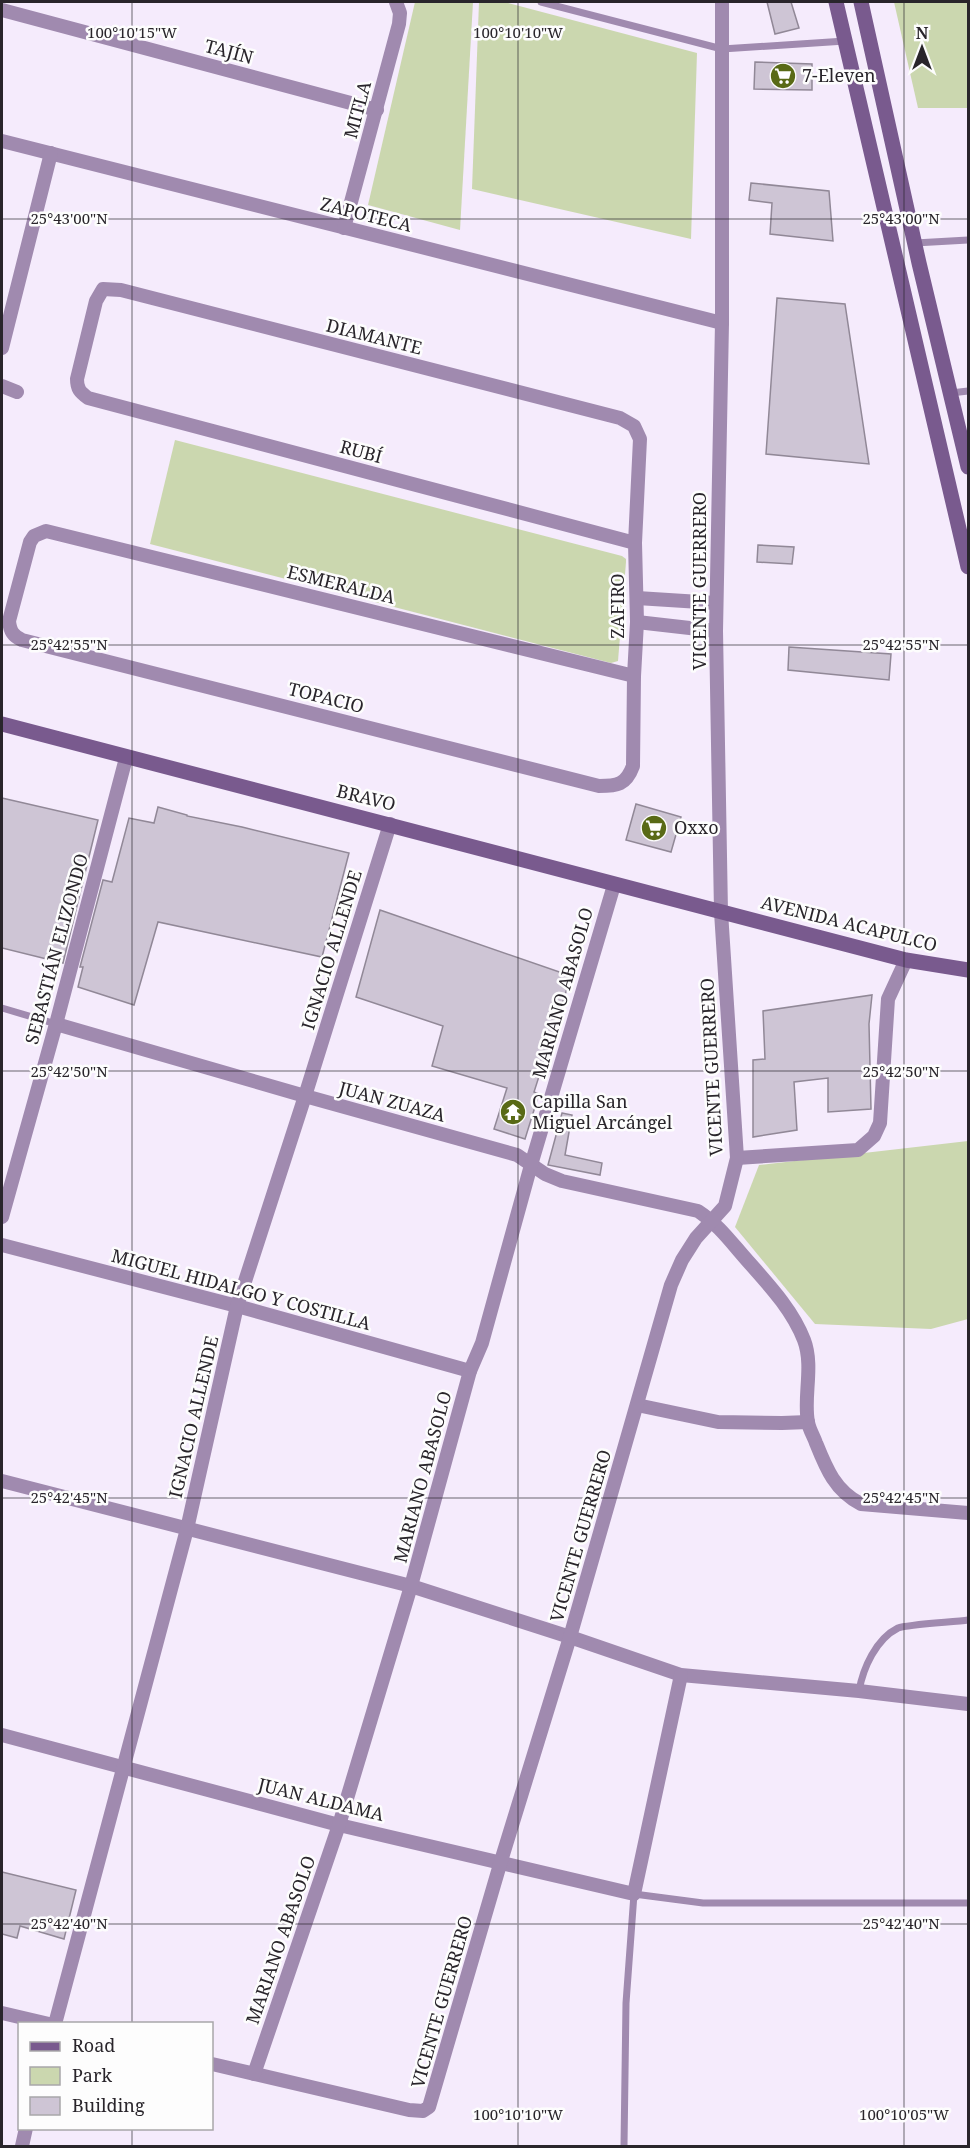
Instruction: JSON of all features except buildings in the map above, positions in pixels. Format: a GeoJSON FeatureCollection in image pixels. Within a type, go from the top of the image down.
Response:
{"type":"FeatureCollection","features":[{"type":"Feature","properties":{"kind":"main road"},"geometry":{"type":"LineString","coordinates":[[836,2],[969,567]]}},
{"type":"Feature","properties":{"kind":"main road"},"geometry":{"type":"LineString","coordinates":[[861,2],[915,243],[969,467]]}},
{"type":"Feature","properties":{"kind":"main road","name":"BRAVO"},"geometry":{"type":"LineString","coordinates":[[2,724],[722,912]]}},
{"type":"Feature","properties":{"kind":"main road","name":"AVENIDA ACAPULCO"},"geometry":{"type":"LineString","coordinates":[[722,912],[906,960],[969,970]]}},
{"type":"Feature","properties":{"kind":"street","name":"MITLA"},"geometry":{"type":"LineString","coordinates":[[344,228],[399,24],[400,13],[396,2]]}},
{"type":"Feature","properties":{"kind":"street","name":"VICENTE GUERRERO"},"geometry":{"type":"LineString","coordinates":[[254,2074],[409,2110],[423,2111],[432,2102],[501,1861],[570,1637],[671,1285],[682,1260],[696,1238],[724,1206],[737,1158],[722,912],[716,631],[722,323],[722,2]]}},
{"type":"Feature","properties":{"kind":"street","name":"TAJÍN"},"geometry":{"type":"LineString","coordinates":[[2,10],[377,110]]}},
{"type":"Feature","properties":{"kind":"street","name":"ZAPOTECA"},"geometry":{"type":"LineString","coordinates":[[2,141],[722,323]]}},
{"type":"Feature","properties":{"kind":"street"},"geometry":{"type":"LineString","coordinates":[[2,348],[51,153]]}},
{"type":"Feature","properties":{"kind":"street","name":"DIAMANTE"},"geometry":{"type":"LineString","coordinates":[[81,393],[77,387],[78,373],[96,301],[103,289],[121,290],[620,418],[629,421],[634,426]]}},
{"type":"Feature","properties":{"kind":"street"},"geometry":{"type":"LineString","coordinates":[[2,387],[17,392]]}},
{"type":"Feature","properties":{"kind":"street","name":"RUBÍ"},"geometry":{"type":"LineString","coordinates":[[81,393],[88,398],[635,543]]}},
{"type":"Feature","properties":{"kind":"street","name":"ZAFIRO"},"geometry":{"type":"LineString","coordinates":[[621,783],[629,776],[633,766],[637,622],[635,543],[640,439],[634,426]]}},
{"type":"Feature","properties":{"kind":"street","name":"TOPACIO"},"geometry":{"type":"LineString","coordinates":[[39,533],[30,542],[10,614],[9,626],[15,637],[599,786],[621,783]]}},
{"type":"Feature","properties":{"kind":"street","name":"ESMERALDA"},"geometry":{"type":"LineString","coordinates":[[39,533],[56,533],[634,676]]}},
{"type":"Feature","properties":{"kind":"street"},"geometry":{"type":"LineString","coordinates":[[637,598],[716,603]]}},
{"type":"Feature","properties":{"kind":"street"},"geometry":{"type":"LineString","coordinates":[[637,622],[716,631]]}},
{"type":"Feature","properties":{"kind":"street","name":"SEBASTIÁN ELIZONDO"},"geometry":{"type":"LineString","coordinates":[[2,1217],[126,758]]}},
{"type":"Feature","properties":{"kind":"street","name":"IGNACIO ALLENDE"},"geometry":{"type":"LineString","coordinates":[[56,2022],[187,1529],[237,1306],[390,824]]}},
{"type":"Feature","properties":{"kind":"street","name":"MARIANO ABASOLO"},"geometry":{"type":"LineString","coordinates":[[254,2074],[339,1825],[411,1586],[470,1371],[482,1343],[531,1165],[614,885]]}},
{"type":"Feature","properties":{"kind":"street"},"geometry":{"type":"LineString","coordinates":[[737,1158],[858,1150],[874,1136],[880,1123],[888,999],[906,960]]}},
{"type":"Feature","properties":{"kind":"street","name":"JUAN ZUAZA"},"geometry":{"type":"LineString","coordinates":[[56,1024],[517,1155],[545,1174],[562,1182],[698,1211],[713,1221]]}},
{"type":"Feature","properties":{"kind":"street"},"geometry":{"type":"LineString","coordinates":[[713,1221],[780,1298],[795,1320],[806,1343],[809,1369],[808,1422],[831,1478],[850,1499],[861,1504],[874,1507],[969,1513]]}},
{"type":"Feature","properties":{"kind":"street","name":"MIGUEL HIDALGO Y COSTILLA"},"geometry":{"type":"LineString","coordinates":[[2,1245],[237,1306],[470,1371]]}},
{"type":"Feature","properties":{"kind":"street"},"geometry":{"type":"LineString","coordinates":[[637,1405],[718,1422],[808,1422]]}},
{"type":"Feature","properties":{"kind":"street"},"geometry":{"type":"LineString","coordinates":[[2,1481],[411,1586],[681,1675],[859,1691],[969,1704]]}},
{"type":"Feature","properties":{"kind":"street"},"geometry":{"type":"LineString","coordinates":[[634,1894],[681,1675]]}},
{"type":"Feature","properties":{"kind":"street","name":"JUAN ALDAMA"},"geometry":{"type":"LineString","coordinates":[[2,1735],[339,1825],[501,1861],[634,1894]]}},
{"type":"Feature","properties":{"kind":"street"},"geometry":{"type":"LineString","coordinates":[[2,2013],[40,2022]]}},
{"type":"Feature","properties":{"kind":"street"},"geometry":{"type":"LineString","coordinates":[[213,2064],[254,2074]]}},
{"type":"Feature","properties":{"kind":"street"},"geometry":{"type":"LineString","coordinates":[[22,2146],[26,2130]]}},
{"type":"Feature","properties":{"kind":"lane"},"geometry":{"type":"LineString","coordinates":[[541,2],[722,49],[845,41]]}},
{"type":"Feature","properties":{"kind":"lane"},"geometry":{"type":"LineString","coordinates":[[915,243],[969,240]]}},
{"type":"Feature","properties":{"kind":"lane"},"geometry":{"type":"LineString","coordinates":[[951,393],[969,391]]}},
{"type":"Feature","properties":{"kind":"lane"},"geometry":{"type":"LineString","coordinates":[[2,1008],[56,1024]]}},
{"type":"Feature","properties":{"kind":"lane"},"geometry":{"type":"LineString","coordinates":[[859,1691],[862,1675],[879,1644],[899,1628],[969,1620]]}},
{"type":"Feature","properties":{"kind":"lane"},"geometry":{"type":"LineString","coordinates":[[624,2146],[626,2003],[634,1894],[703,1903],[969,1903]]}},
{"type":"Feature","properties":{"kind":"green space"},"geometry":{"type":"Polygon","coordinates":[[[415,2],[473,2],[460,230],[368,205],[415,2]]]}},
{"type":"Feature","properties":{"kind":"green space"},"geometry":{"type":"Polygon","coordinates":[[[479,2],[504,2],[697,53],[691,239],[472,189],[479,2]]]}},
{"type":"Feature","properties":{"kind":"green space"},"geometry":{"type":"Polygon","coordinates":[[[894,2],[968,2],[968,108],[918,108],[894,2]]]}},
{"type":"Feature","properties":{"kind":"green space"},"geometry":{"type":"Polygon","coordinates":[[[175,440],[622,556],[626,562],[618,661],[611,663],[150,544],[175,440]]]}},
{"type":"Feature","properties":{"kind":"green space"},"geometry":{"type":"Polygon","coordinates":[[[968,1141],[968,1319],[931,1329],[815,1324],[735,1227],[759,1165],[968,1141]]]}},
{"type":"Feature","properties":{"kind":"place","name":"7-Eleven"},"geometry":{"type":"Point","coordinates":[783,76]}},
{"type":"Feature","properties":{"kind":"place","name":"Oxxo"},"geometry":{"type":"Point","coordinates":[654,828]}},
{"type":"Feature","properties":{"kind":"place","name":"Capilla San Miguel Arcángel"},"geometry":{"type":"Point","coordinates":[513,1112]}}]}
